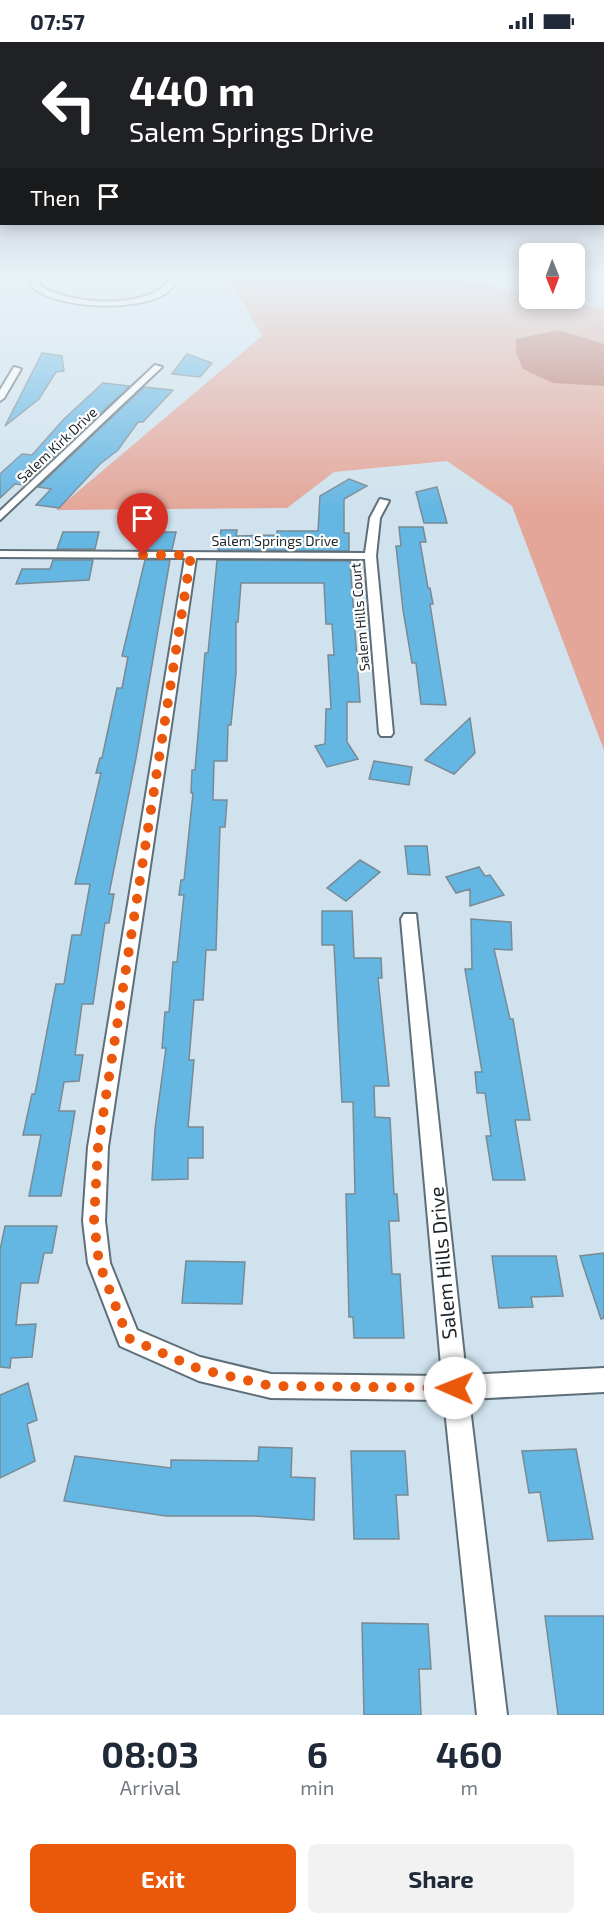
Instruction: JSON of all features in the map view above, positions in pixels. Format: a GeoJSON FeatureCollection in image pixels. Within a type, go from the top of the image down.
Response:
{"type":"FeatureCollection","features":[{"type":"Feature","properties":{"kind":"street","name":"Salem Kirk Drive"},"geometry":{"type":"LineString","coordinates":[[0,517],[158,367]]}},
{"type":"Feature","properties":{"kind":"street"},"geometry":{"type":"LineString","coordinates":[[0,398],[17,369]]}},
{"type":"Feature","properties":{"kind":"street","name":"Salem Hills Court"},"geometry":{"type":"LineString","coordinates":[[384,501],[375,518],[370,556],[386,733]]}},
{"type":"Feature","properties":{"kind":"street","name":"Salem Springs Drive"},"geometry":{"type":"LineString","coordinates":[[0,554],[370,556]]}},
{"type":"Feature","properties":{"kind":"street"},"geometry":{"type":"LineString","coordinates":[[191,555],[98,1147],[94,1221],[99,1263],[128,1338],[199,1369],[271,1386],[455,1388],[604,1380]]}},
{"type":"Feature","properties":{"kind":"street","name":"Salem Hills Drive"},"geometry":{"type":"LineString","coordinates":[[410,919],[455,1388],[492,1715]]}},
{"type":"Feature","properties":{"kind":"shaded area"},"geometry":{"type":"Polygon","coordinates":[[[241,354],[604,354],[604,750],[512,506],[447,461],[334,472],[287,508],[56,510],[241,354]]]}},
{"type":"Feature","properties":{"kind":"shaded area"},"geometry":{"type":"Polygon","coordinates":[[[516,354],[604,354],[604,386],[553,383],[523,369],[516,354]]]}},
{"type":"Feature","properties":{"kind":"building"},"geometry":{"type":"Polygon","coordinates":[[[41,354],[62,356],[64,371],[56,372],[39,399],[5,426],[41,354]]]}},
{"type":"Feature","properties":{"kind":"building"},"geometry":{"type":"Polygon","coordinates":[[[187,354],[212,363],[200,377],[172,374],[187,354]]]}},
{"type":"Feature","properties":{"kind":"building"},"geometry":{"type":"Polygon","coordinates":[[[103,383],[130,386],[24,485],[15,484],[0,498],[0,474],[22,454],[32,455],[64,419],[103,383]]]}},
{"type":"Feature","properties":{"kind":"building"},"geometry":{"type":"Polygon","coordinates":[[[144,387],[173,390],[143,422],[138,422],[118,450],[100,464],[59,508],[36,505],[51,489],[38,487],[144,387]]]}},
{"type":"Feature","properties":{"kind":"building"},"geometry":{"type":"Polygon","coordinates":[[[349,479],[367,486],[344,499],[344,533],[349,533],[349,551],[218,550],[221,530],[237,530],[236,536],[277,535],[277,531],[318,531],[320,496],[349,479]]]}},
{"type":"Feature","properties":{"kind":"building"},"geometry":{"type":"Polygon","coordinates":[[[437,487],[447,523],[424,523],[416,492],[437,487]]]}},
{"type":"Feature","properties":{"kind":"building"},"geometry":{"type":"Polygon","coordinates":[[[399,527],[423,527],[426,542],[420,542],[433,604],[430,604],[446,705],[421,704],[416,663],[412,663],[403,610],[396,546],[401,546],[399,527]]]}},
{"type":"Feature","properties":{"kind":"building"},"geometry":{"type":"Polygon","coordinates":[[[63,532],[99,532],[95,549],[57,549],[63,532]]]}},
{"type":"Feature","properties":{"kind":"building"},"geometry":{"type":"Polygon","coordinates":[[[152,532],[176,532],[172,550],[147,550],[152,532]]]}},
{"type":"Feature","properties":{"kind":"building"},"geometry":{"type":"Polygon","coordinates":[[[53,560],[93,560],[89,580],[16,584],[22,569],[50,569],[53,560]]]}},
{"type":"Feature","properties":{"kind":"building"},"geometry":{"type":"Polygon","coordinates":[[[145,560],[170,560],[136,758],[109,894],[114,894],[109,923],[105,923],[93,1004],[82,1004],[75,1055],[83,1055],[79,1081],[64,1082],[59,1111],[75,1111],[61,1196],[29,1196],[41,1135],[23,1135],[32,1094],[35,1094],[56,984],[64,984],[72,935],[81,935],[90,884],[75,884],[101,773],[96,773],[100,758],[102,758],[117,688],[122,688],[128,657],[122,656],[145,560]]]}},
{"type":"Feature","properties":{"kind":"building"},"geometry":{"type":"Polygon","coordinates":[[[217,560],[350,561],[360,702],[347,702],[347,742],[358,759],[327,767],[315,746],[325,744],[326,709],[331,709],[328,655],[334,655],[332,624],[326,624],[324,583],[241,583],[238,622],[236,622],[236,673],[231,725],[228,725],[227,761],[214,761],[213,800],[227,800],[225,827],[220,827],[216,950],[206,950],[203,1000],[194,1000],[189,1060],[194,1060],[188,1127],[203,1127],[203,1158],[188,1158],[188,1179],[152,1180],[155,1129],[166,1048],[162,1048],[165,1012],[169,1012],[173,962],[177,962],[184,895],[179,895],[181,880],[184,880],[193,793],[191,793],[192,770],[195,770],[205,653],[208,653],[217,560]]]}},
{"type":"Feature","properties":{"kind":"building"},"geometry":{"type":"Polygon","coordinates":[[[470,718],[475,753],[454,774],[425,760],[470,718]]]}},
{"type":"Feature","properties":{"kind":"building"},"geometry":{"type":"Polygon","coordinates":[[[374,761],[412,767],[409,785],[369,779],[374,761]]]}},
{"type":"Feature","properties":{"kind":"building"},"geometry":{"type":"Polygon","coordinates":[[[405,846],[427,846],[430,875],[408,874],[405,846]]]}},
{"type":"Feature","properties":{"kind":"building"},"geometry":{"type":"Polygon","coordinates":[[[360,860],[380,872],[346,901],[327,888],[360,860]]]}},
{"type":"Feature","properties":{"kind":"building"},"geometry":{"type":"Polygon","coordinates":[[[479,867],[485,876],[490,875],[504,895],[470,906],[470,889],[456,893],[446,877],[479,867]]]}},
{"type":"Feature","properties":{"kind":"building"},"geometry":{"type":"Polygon","coordinates":[[[322,911],[352,911],[354,958],[381,958],[382,978],[378,978],[389,1086],[374,1086],[375,1117],[390,1118],[394,1194],[397,1194],[399,1221],[389,1221],[392,1274],[400,1274],[404,1338],[354,1338],[353,1317],[349,1317],[346,1194],[355,1194],[353,1102],[342,1102],[334,945],[322,945],[322,911]]]}},
{"type":"Feature","properties":{"kind":"building"},"geometry":{"type":"Polygon","coordinates":[[[471,919],[511,922],[512,950],[494,949],[510,1019],[513,1019],[530,1120],[515,1120],[525,1180],[493,1180],[486,1136],[491,1136],[485,1093],[477,1093],[475,1072],[482,1072],[465,969],[472,969],[471,919]]]}},
{"type":"Feature","properties":{"kind":"building"},"geometry":{"type":"Polygon","coordinates":[[[5,1226],[57,1226],[52,1253],[44,1253],[38,1283],[21,1283],[16,1325],[36,1324],[32,1357],[11,1358],[10,1368],[0,1367],[0,1250],[5,1226]]]}},
{"type":"Feature","properties":{"kind":"building"},"geometry":{"type":"Polygon","coordinates":[[[604,1253],[604,1318],[601,1319],[580,1256],[604,1253]]]}},
{"type":"Feature","properties":{"kind":"building"},"geometry":{"type":"Polygon","coordinates":[[[492,1256],[556,1256],[563,1296],[531,1297],[533,1307],[499,1308],[492,1256]]]}},
{"type":"Feature","properties":{"kind":"building"},"geometry":{"type":"Polygon","coordinates":[[[186,1261],[245,1262],[242,1304],[182,1303],[186,1261]]]}},
{"type":"Feature","properties":{"kind":"building"},"geometry":{"type":"Polygon","coordinates":[[[28,1383],[37,1420],[27,1424],[35,1461],[0,1478],[0,1395],[28,1383]]]}},
{"type":"Feature","properties":{"kind":"building"},"geometry":{"type":"Polygon","coordinates":[[[259,1447],[292,1448],[291,1477],[315,1478],[314,1520],[255,1516],[166,1516],[64,1501],[75,1456],[171,1468],[171,1460],[258,1461],[259,1447]]]}},
{"type":"Feature","properties":{"kind":"building"},"geometry":{"type":"Polygon","coordinates":[[[576,1449],[593,1539],[548,1541],[540,1492],[529,1493],[522,1451],[576,1449]]]}},
{"type":"Feature","properties":{"kind":"building"},"geometry":{"type":"Polygon","coordinates":[[[351,1451],[405,1451],[408,1495],[396,1495],[399,1539],[354,1539],[351,1451]]]}},
{"type":"Feature","properties":{"kind":"building"},"geometry":{"type":"Polygon","coordinates":[[[545,1616],[604,1616],[604,1715],[558,1715],[545,1616]]]}},
{"type":"Feature","properties":{"kind":"building"},"geometry":{"type":"Polygon","coordinates":[[[362,1623],[428,1624],[431,1669],[419,1669],[421,1715],[364,1715],[362,1623]]]}},
{"type":"Feature","properties":{"kind":"route"},"geometry":{"type":"LineString","coordinates":[[143,555],[191,555],[98,1147],[94,1221],[99,1263],[128,1338],[199,1369],[271,1386],[455,1388]]}}]}
